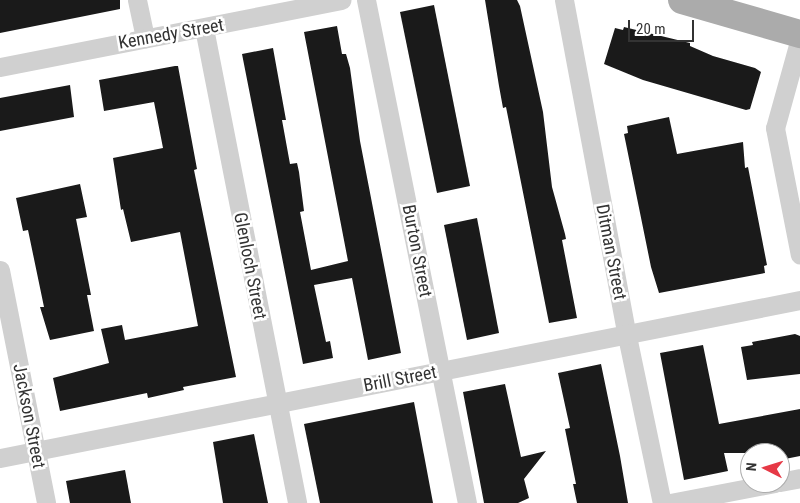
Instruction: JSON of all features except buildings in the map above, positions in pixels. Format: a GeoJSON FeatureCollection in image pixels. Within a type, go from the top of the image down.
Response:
{"type":"FeatureCollection","features":[{"type":"Feature","properties":{"kind":"main road"},"geometry":{"type":"LineString","coordinates":[[682,0],[800,34]]}},
{"type":"Feature","properties":{"kind":"street"},"geometry":{"type":"LineString","coordinates":[[137,0],[145,38]]}},
{"type":"Feature","properties":{"kind":"street","name":"Kennedy Street"},"geometry":{"type":"LineString","coordinates":[[0,67],[204,28],[315,2],[341,0]]}},
{"type":"Feature","properties":{"kind":"street","name":"Burton Street"},"geometry":{"type":"LineString","coordinates":[[366,0],[467,503]]}},
{"type":"Feature","properties":{"kind":"street","name":"Ditman Street"},"geometry":{"type":"LineString","coordinates":[[564,0],[627,336],[662,503]]}},
{"type":"Feature","properties":{"kind":"street","name":"Glenloch Street"},"geometry":{"type":"LineString","coordinates":[[204,28],[296,503]]}},
{"type":"Feature","properties":{"kind":"street"},"geometry":{"type":"LineString","coordinates":[[800,38],[775,128],[800,255]]}},
{"type":"Feature","properties":{"kind":"street","name":"Jackson Street"},"geometry":{"type":"LineString","coordinates":[[0,270],[46,503]]}},
{"type":"Feature","properties":{"kind":"street","name":"Brill Street"},"geometry":{"type":"LineString","coordinates":[[0,458],[627,336],[800,300]]}},
{"type":"Feature","properties":{"kind":"street"},"geometry":{"type":"LineString","coordinates":[[670,503],[740,490]]}}]}
